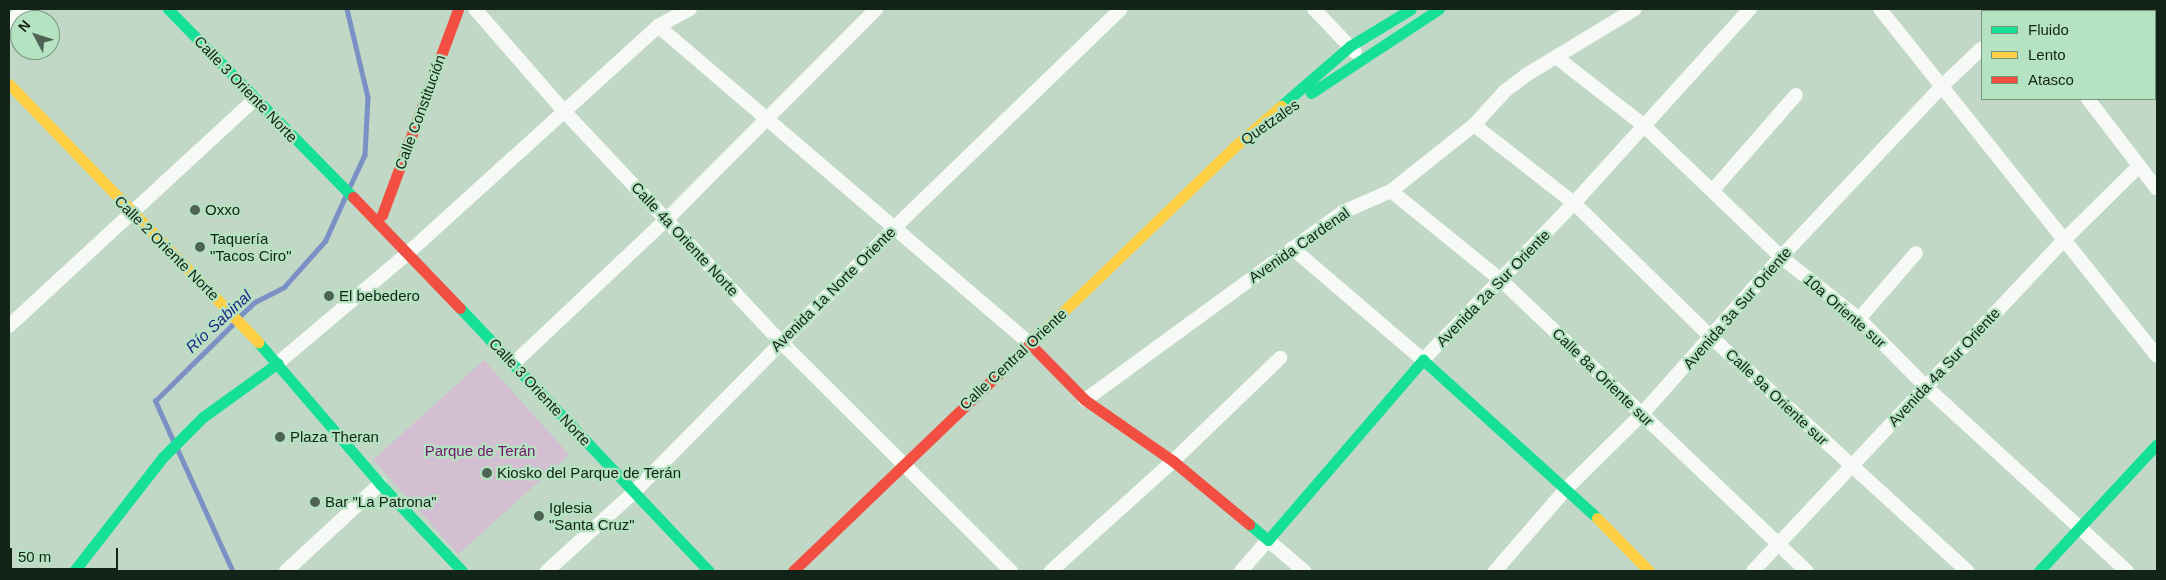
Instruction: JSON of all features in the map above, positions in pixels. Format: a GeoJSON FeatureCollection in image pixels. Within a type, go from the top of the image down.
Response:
{"type":"FeatureCollection","features":[{"type":"Feature","properties":{"kind":"main road","name":"Calle 3 Oriente Norte"},"geometry":{"type":"LineString","coordinates":[[168,9],[514,363],[633,493],[709,571]]}},
{"type":"Feature","properties":{"kind":"main road","name":"Calle Constitución"},"geometry":{"type":"LineString","coordinates":[[382,215],[458,9]]}},
{"type":"Feature","properties":{"kind":"main road","name":"Quetzales"},"geometry":{"type":"LineString","coordinates":[[1233,148],[1350,46],[1412,9]]}},
{"type":"Feature","properties":{"kind":"main road","name":"Quetzales"},"geometry":{"type":"LineString","coordinates":[[1233,148],[1416,27],[1439,9]]}},
{"type":"Feature","properties":{"kind":"main road","name":"Calle 2 Oriente Norte"},"geometry":{"type":"LineString","coordinates":[[9,84],[130,211],[247,329],[380,484],[462,571]]}},
{"type":"Feature","properties":{"kind":"main road","name":"Calle Central Oriente"},"geometry":{"type":"LineString","coordinates":[[793,571],[903,462],[1030,344],[1233,148]]}},
{"type":"Feature","properties":{"kind":"main road"},"geometry":{"type":"LineString","coordinates":[[1030,344],[1085,400],[1173,461],[1268,540]]}},
{"type":"Feature","properties":{"kind":"main road"},"geometry":{"type":"LineString","coordinates":[[1424,360],[1566,488],[1649,571]]}},
{"type":"Feature","properties":{"kind":"main road","name":"Avenida 2a Sur Oriente"},"geometry":{"type":"LineString","coordinates":[[1268,540],[1424,360]]}},
{"type":"Feature","properties":{"kind":"main road"},"geometry":{"type":"LineString","coordinates":[[74,571],[163,457],[203,417],[278,363]]}},
{"type":"Feature","properties":{"kind":"main road"},"geometry":{"type":"LineString","coordinates":[[2039,571],[2157,444]]}},
{"type":"Feature","properties":{"kind":"street"},"geometry":{"type":"LineString","coordinates":[[9,23],[24,9]]}},
{"type":"Feature","properties":{"kind":"street","name":"Calle 4a Oriente Norte"},"geometry":{"type":"LineString","coordinates":[[475,9],[563,110],[781,342],[1011,571]]}},
{"type":"Feature","properties":{"kind":"street"},"geometry":{"type":"LineString","coordinates":[[278,363],[408,254],[563,110],[658,26],[690,9]]}},
{"type":"Feature","properties":{"kind":"street"},"geometry":{"type":"LineString","coordinates":[[514,363],[666,220],[876,9]]}},
{"type":"Feature","properties":{"kind":"street","name":"Avenida 1a Norte Oriente"},"geometry":{"type":"LineString","coordinates":[[547,571],[633,493],[894,228],[1121,9]]}},
{"type":"Feature","properties":{"kind":"street"},"geometry":{"type":"LineString","coordinates":[[1314,9],[1362,61]]}},
{"type":"Feature","properties":{"kind":"street","name":"Avenida Cardenal"},"geometry":{"type":"LineString","coordinates":[[1085,400],[1343,212],[1391,191],[1474,125],[1505,91],[1556,57],[1635,9]]}},
{"type":"Feature","properties":{"kind":"street","name":"Avenida 2a Sur Oriente"},"geometry":{"type":"LineString","coordinates":[[1424,360],[1574,203],[1642,124],[1750,9]]}},
{"type":"Feature","properties":{"kind":"street"},"geometry":{"type":"LineString","coordinates":[[1880,9],[2063,241],[2157,356]]}},
{"type":"Feature","properties":{"kind":"street"},"geometry":{"type":"LineString","coordinates":[[658,26],[1030,344]]}},
{"type":"Feature","properties":{"kind":"street","name":"Avenida 3a Sur Oriente"},"geometry":{"type":"LineString","coordinates":[[1495,571],[1566,488],[1642,414],[1781,257],[1942,86],[1981,49]]}},
{"type":"Feature","properties":{"kind":"street","name":"10a Oriente sur"},"geometry":{"type":"LineString","coordinates":[[1556,57],[1642,124],[1781,257],[1859,319],[1926,386],[2127,571]]}},
{"type":"Feature","properties":{"kind":"street"},"geometry":{"type":"LineString","coordinates":[[1713,190],[1796,95]]}},
{"type":"Feature","properties":{"kind":"street"},"geometry":{"type":"LineString","coordinates":[[9,326],[130,211],[255,99]]}},
{"type":"Feature","properties":{"kind":"street"},"geometry":{"type":"LineString","coordinates":[[2089,100],[2138,167],[2157,189]]}},
{"type":"Feature","properties":{"kind":"street","name":"Calle 9a Oriente sur"},"geometry":{"type":"LineString","coordinates":[[1474,125],[1574,203],[1711,337],[1967,571]]}},
{"type":"Feature","properties":{"kind":"street","name":"Avenida 4a Sur Oriente"},"geometry":{"type":"LineString","coordinates":[[1753,571],[2063,241],[2138,167]]}},
{"type":"Feature","properties":{"kind":"street","name":"Calle 8a Oriente sur"},"geometry":{"type":"LineString","coordinates":[[1391,191],[1501,280],[1806,571]]}},
{"type":"Feature","properties":{"kind":"street"},"geometry":{"type":"LineString","coordinates":[[1292,248],[1424,360]]}},
{"type":"Feature","properties":{"kind":"street"},"geometry":{"type":"LineString","coordinates":[[1859,319],[1916,253]]}},
{"type":"Feature","properties":{"kind":"street"},"geometry":{"type":"LineString","coordinates":[[1051,571],[1173,461],[1280,358]]}},
{"type":"Feature","properties":{"kind":"street"},"geometry":{"type":"LineString","coordinates":[[286,571],[380,484]]}},
{"type":"Feature","properties":{"kind":"street"},"geometry":{"type":"LineString","coordinates":[[1268,540],[1304,571]]}},
{"type":"Feature","properties":{"kind":"street","name":"Avenida 2a Sur Oriente"},"geometry":{"type":"LineString","coordinates":[[1241,571],[1268,540]]}},
{"type":"Feature","properties":{"kind":"green space","name":"Parque de Terán"},"geometry":{"type":"Polygon","coordinates":[[[484,360],[569,454],[458,554],[373,460],[484,360]]]}},
{"type":"Feature","properties":{"kind":"waterway","name":"Río Sabinal"},"geometry":{"type":"LineString","coordinates":[[347,9],[368,97],[365,155],[351,185]]}},
{"type":"Feature","properties":{"kind":"waterway","name":"Río Sabinal"},"geometry":{"type":"LineString","coordinates":[[241,315],[255,302],[284,287],[325,241],[345,197]]}},
{"type":"Feature","properties":{"kind":"waterway","name":"Río Sabinal"},"geometry":{"type":"LineString","coordinates":[[173,441],[155,401],[234,323]]}},
{"type":"Feature","properties":{"kind":"waterway","name":"Río Sabinal"},"geometry":{"type":"LineString","coordinates":[[178,450],[233,571]]}},
{"type":"Feature","properties":{"kind":"traffic: fast"},"geometry":{"type":"LineString","coordinates":[[168,9],[353,197]]}},
{"type":"Feature","properties":{"kind":"traffic: fast"},"geometry":{"type":"LineString","coordinates":[[1281,106],[1350,46],[1411,9]]}},
{"type":"Feature","properties":{"kind":"traffic: fast"},"geometry":{"type":"LineString","coordinates":[[1311,93],[1439,9]]}},
{"type":"Feature","properties":{"kind":"traffic: fast"},"geometry":{"type":"LineString","coordinates":[[460,308],[709,571]]}},
{"type":"Feature","properties":{"kind":"traffic: fast"},"geometry":{"type":"LineString","coordinates":[[258,342],[380,484],[462,571]]}},
{"type":"Feature","properties":{"kind":"traffic: fast"},"geometry":{"type":"LineString","coordinates":[[1249,524],[1268,540],[1423,360],[1597,518]]}},
{"type":"Feature","properties":{"kind":"traffic: fast"},"geometry":{"type":"LineString","coordinates":[[74,571],[163,457],[203,417],[278,363]]}},
{"type":"Feature","properties":{"kind":"traffic: fast"},"geometry":{"type":"LineString","coordinates":[[2039,571],[2157,444]]}},
{"type":"Feature","properties":{"kind":"traffic: slow"},"geometry":{"type":"LineString","coordinates":[[9,84],[258,342]]}},
{"type":"Feature","properties":{"kind":"traffic: slow"},"geometry":{"type":"LineString","coordinates":[[1042,332],[1233,148],[1281,106]]}},
{"type":"Feature","properties":{"kind":"traffic: slow"},"geometry":{"type":"LineString","coordinates":[[1597,518],[1649,571]]}},
{"type":"Feature","properties":{"kind":"traffic: jam"},"geometry":{"type":"LineString","coordinates":[[382,215],[458,9]]}},
{"type":"Feature","properties":{"kind":"traffic: jam"},"geometry":{"type":"LineString","coordinates":[[353,197],[460,308]]}},
{"type":"Feature","properties":{"kind":"traffic: jam"},"geometry":{"type":"LineString","coordinates":[[793,571],[1042,332]]}},
{"type":"Feature","properties":{"kind":"traffic: jam"},"geometry":{"type":"LineString","coordinates":[[1030,344],[1085,400],[1173,461],[1249,524]]}},
{"type":"Feature","properties":{"kind":"place","name":"Oxxo"},"geometry":{"type":"Point","coordinates":[195,210]}},
{"type":"Feature","properties":{"kind":"place","name":"Taquería \"Tacos Ciro\""},"geometry":{"type":"Point","coordinates":[200,247]}},
{"type":"Feature","properties":{"kind":"place","name":"El bebedero"},"geometry":{"type":"Point","coordinates":[329,296]}},
{"type":"Feature","properties":{"kind":"place","name":"Plaza Theran"},"geometry":{"type":"Point","coordinates":[280,437]}},
{"type":"Feature","properties":{"kind":"place","name":"Kiosko del Parque de Terán"},"geometry":{"type":"Point","coordinates":[487,473]}},
{"type":"Feature","properties":{"kind":"place","name":"Bar \"La Patrona\""},"geometry":{"type":"Point","coordinates":[315,502]}},
{"type":"Feature","properties":{"kind":"place","name":"Iglesia \"Santa Cruz\""},"geometry":{"type":"Point","coordinates":[539,516]}}]}
